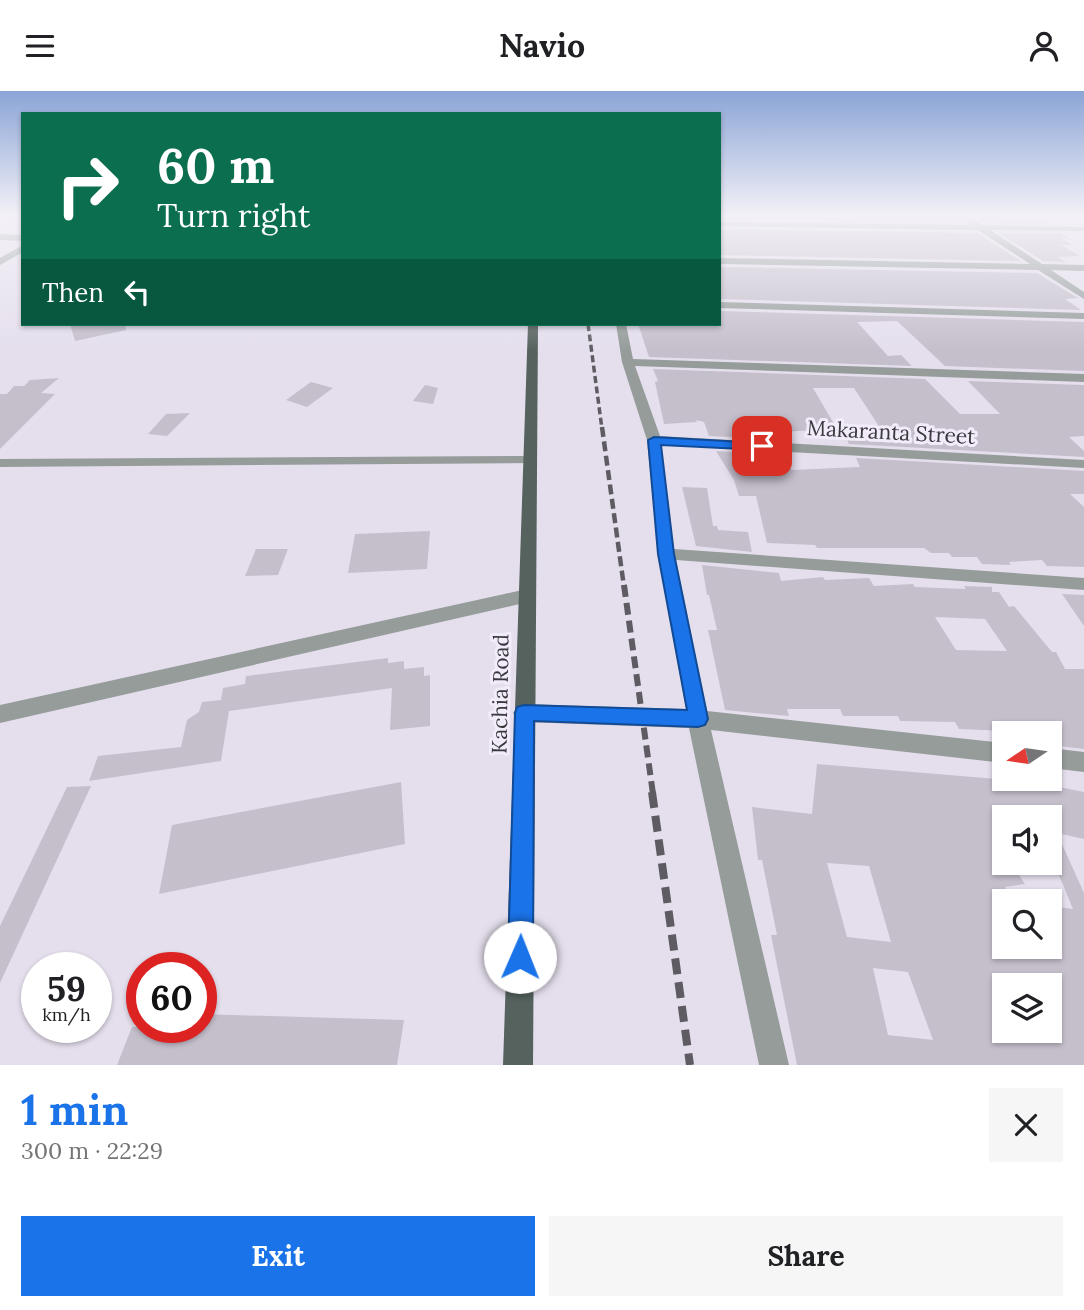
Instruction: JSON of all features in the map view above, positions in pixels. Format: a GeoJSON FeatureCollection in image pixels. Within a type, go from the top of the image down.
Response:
{"type":"FeatureCollection","features":[{"type":"Feature","properties":{"kind":"main road","name":"Kachia Road"},"geometry":{"type":"LineString","coordinates":[[518,1065],[533,326]]}},
{"type":"Feature","properties":{"kind":"street"},"geometry":{"type":"LineString","coordinates":[[1029,260],[1084,296]]}},
{"type":"Feature","properties":{"kind":"street"},"geometry":{"type":"LineString","coordinates":[[721,261],[1084,268]]}},
{"type":"Feature","properties":{"kind":"street"},"geometry":{"type":"LineString","coordinates":[[721,305],[1084,316]]}},
{"type":"Feature","properties":{"kind":"street"},"geometry":{"type":"LineString","coordinates":[[621,326],[628,362],[654,440],[666,554],[698,719],[774,1065]]}},
{"type":"Feature","properties":{"kind":"street"},"geometry":{"type":"LineString","coordinates":[[628,362],[1084,378]]}},
{"type":"Feature","properties":{"kind":"street","name":"Makaranta Street"},"geometry":{"type":"LineString","coordinates":[[654,440],[1084,464]]}},
{"type":"Feature","properties":{"kind":"street"},"geometry":{"type":"LineString","coordinates":[[0,463],[530,460]]}},
{"type":"Feature","properties":{"kind":"street"},"geometry":{"type":"LineString","coordinates":[[666,554],[1084,584]]}},
{"type":"Feature","properties":{"kind":"street"},"geometry":{"type":"LineString","coordinates":[[0,715],[527,596]]}},
{"type":"Feature","properties":{"kind":"street"},"geometry":{"type":"LineString","coordinates":[[524,713],[698,719],[992,752]]}},
{"type":"Feature","properties":{"kind":"street"},"geometry":{"type":"LineString","coordinates":[[1062,759],[1084,762]]}},
{"type":"Feature","properties":{"kind":"building"},"geometry":{"type":"Polygon","coordinates":[[[721,267],[1037,273],[1078,298],[1065,299],[1081,310],[721,299],[721,267]]]}},
{"type":"Feature","properties":{"kind":"building"},"geometry":{"type":"Polygon","coordinates":[[[721,311],[1084,322],[1084,371],[945,366],[897,321],[857,322],[888,356],[901,355],[912,366],[649,357],[639,326],[721,326],[721,311]]]}},
{"type":"Feature","properties":{"kind":"building"},"geometry":{"type":"Polygon","coordinates":[[[71,326],[125,326],[126,330],[75,341],[71,326]]]}},
{"type":"Feature","properties":{"kind":"building"},"geometry":{"type":"Polygon","coordinates":[[[653,369],[925,379],[960,414],[1000,414],[968,381],[1084,385],[1084,436],[1069,437],[1084,451],[1084,457],[849,444],[844,433],[884,434],[854,388],[813,388],[837,429],[760,433],[765,439],[709,436],[704,422],[696,420],[697,422],[664,424],[655,382],[658,381],[653,369]]]}},
{"type":"Feature","properties":{"kind":"building"},"geometry":{"type":"Polygon","coordinates":[[[59,378],[41,393],[55,394],[0,449],[0,394],[7,394],[14,386],[24,386],[30,380],[59,378]]]}},
{"type":"Feature","properties":{"kind":"building"},"geometry":{"type":"Polygon","coordinates":[[[311,382],[333,388],[307,407],[286,400],[311,382]]]}},
{"type":"Feature","properties":{"kind":"building"},"geometry":{"type":"Polygon","coordinates":[[[425,385],[438,388],[433,404],[413,401],[425,385]]]}},
{"type":"Feature","properties":{"kind":"building"},"geometry":{"type":"Polygon","coordinates":[[[190,413],[167,436],[148,434],[166,414],[190,413]]]}},
{"type":"Feature","properties":{"kind":"building"},"geometry":{"type":"Polygon","coordinates":[[[716,451],[778,454],[792,470],[860,467],[856,458],[1084,471],[1084,494],[1070,494],[1084,507],[1084,567],[1047,566],[1042,560],[1009,562],[1011,565],[982,564],[977,557],[952,557],[949,553],[931,553],[924,548],[817,548],[815,545],[767,543],[756,496],[739,496],[734,480],[716,451]]]}},
{"type":"Feature","properties":{"kind":"building"},"geometry":{"type":"Polygon","coordinates":[[[682,487],[707,488],[713,526],[717,526],[718,530],[748,532],[752,552],[696,546],[682,487]]]}},
{"type":"Feature","properties":{"kind":"building"},"geometry":{"type":"Polygon","coordinates":[[[430,531],[427,569],[348,573],[355,534],[430,531]]]}},
{"type":"Feature","properties":{"kind":"building"},"geometry":{"type":"Polygon","coordinates":[[[256,549],[288,549],[278,575],[245,576],[256,549]]]}},
{"type":"Feature","properties":{"kind":"building"},"geometry":{"type":"Polygon","coordinates":[[[702,565],[779,573],[781,581],[823,577],[825,580],[869,578],[874,586],[913,584],[915,587],[966,589],[964,586],[992,587],[992,592],[999,592],[1009,607],[1014,606],[1052,652],[1056,652],[1065,669],[1084,669],[1084,749],[1062,746],[1062,721],[992,721],[992,730],[959,729],[955,722],[900,721],[898,716],[843,716],[840,709],[787,709],[789,716],[725,710],[708,630],[717,630],[702,565]],[[935,617],[956,650],[1007,651],[985,619],[935,617]]]}},
{"type":"Feature","properties":{"kind":"building"},"geometry":{"type":"Polygon","coordinates":[[[1062,594],[1084,595],[1084,626],[1062,594]]]}},
{"type":"Feature","properties":{"kind":"building"},"geometry":{"type":"Polygon","coordinates":[[[388,658],[388,663],[404,661],[404,669],[424,667],[424,676],[430,675],[430,726],[390,730],[392,688],[229,711],[221,761],[89,781],[98,756],[181,747],[187,720],[199,712],[202,702],[221,700],[223,688],[245,684],[246,676],[388,658]]]}},
{"type":"Feature","properties":{"kind":"building"},"geometry":{"type":"Polygon","coordinates":[[[817,764],[992,779],[992,791],[1062,791],[1062,788],[1084,792],[1084,839],[1062,834],[1062,805],[992,805],[992,875],[1019,875],[1025,884],[992,889],[992,959],[1062,959],[1062,908],[1073,909],[1059,875],[1062,875],[1062,844],[1084,893],[1084,1065],[797,1065],[771,935],[777,935],[762,860],[758,860],[752,807],[812,814],[817,764]],[[827,863],[847,937],[891,942],[869,866],[827,863]],[[873,968],[888,1035],[933,1040],[908,972],[873,968]]]}},
{"type":"Feature","properties":{"kind":"building"},"geometry":{"type":"Polygon","coordinates":[[[401,782],[405,844],[159,894],[172,825],[401,782]]]}},
{"type":"Feature","properties":{"kind":"building"},"geometry":{"type":"Polygon","coordinates":[[[91,786],[0,983],[0,926],[67,787],[91,786]]]}},
{"type":"Feature","properties":{"kind":"building"},"geometry":{"type":"Polygon","coordinates":[[[217,1014],[404,1020],[397,1065],[117,1065],[126,1042],[217,1043],[217,1014]]]}},
{"type":"Feature","properties":{"kind":"railway"},"geometry":{"type":"LineString","coordinates":[[588,326],[602,429]]}},
{"type":"Feature","properties":{"kind":"railway"},"geometry":{"type":"LineString","coordinates":[[602,427],[624,587]]}},
{"type":"Feature","properties":{"kind":"railway"},"geometry":{"type":"LineString","coordinates":[[624,585],[653,794]]}},
{"type":"Feature","properties":{"kind":"railway"},"geometry":{"type":"LineString","coordinates":[[652,792],[690,1065]]}},
{"type":"Feature","properties":{"kind":"route"},"geometry":{"type":"LineString","coordinates":[[520,957],[524,713],[698,719],[666,554],[654,440],[762,446]]}}]}
